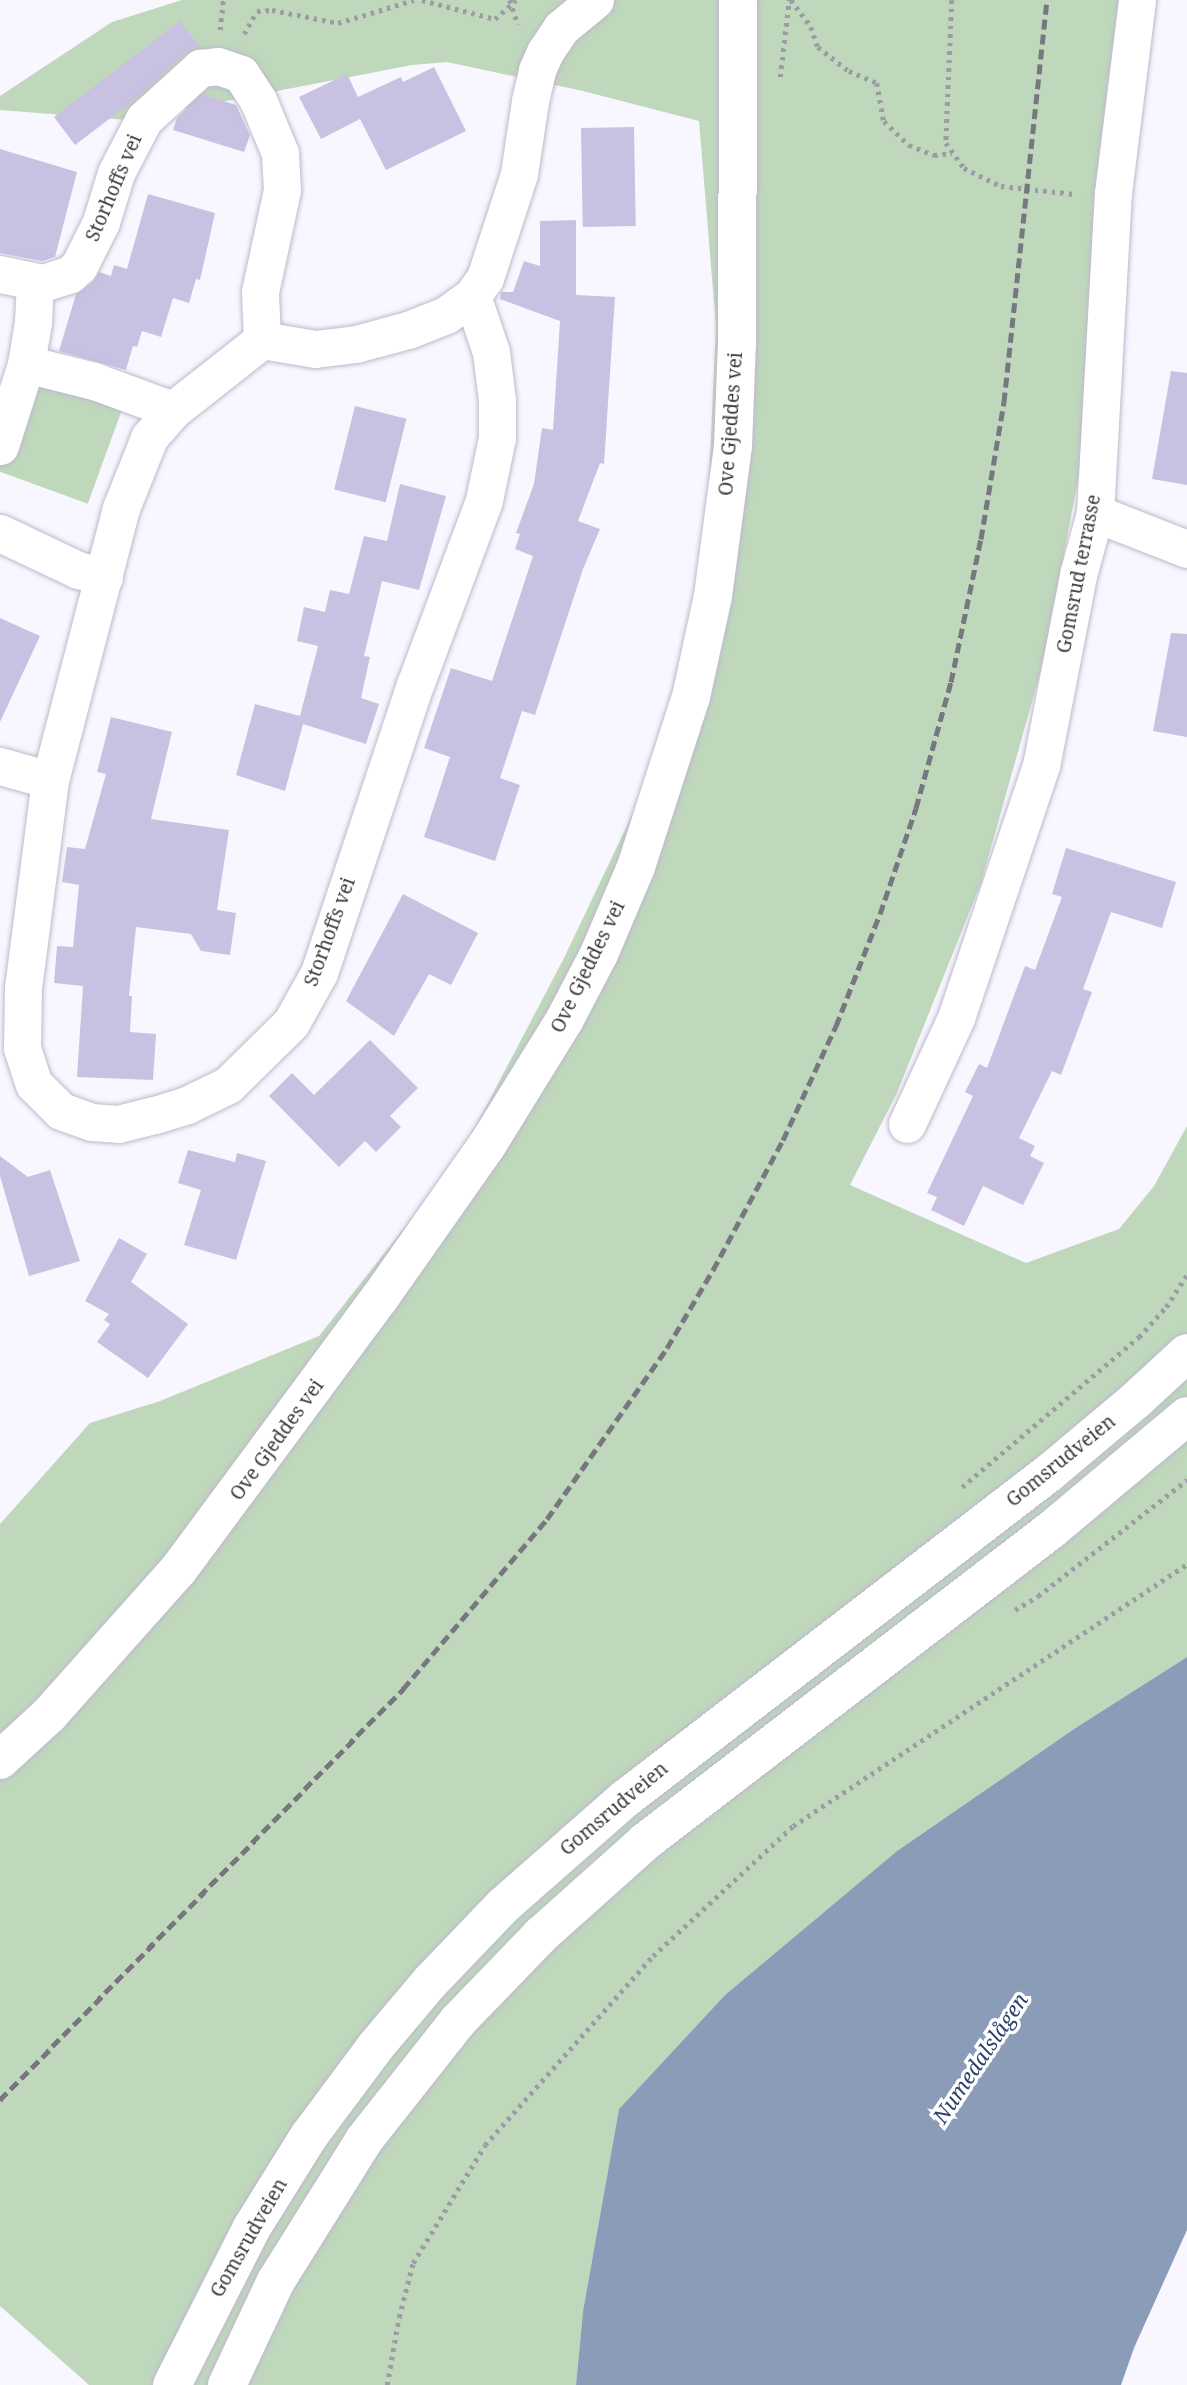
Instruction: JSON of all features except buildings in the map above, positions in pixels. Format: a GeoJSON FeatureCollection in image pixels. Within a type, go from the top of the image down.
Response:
{"type":"FeatureCollection","features":[{"type":"Feature","properties":{"kind":"main road","name":"Ove Gjeddes vei"},"geometry":{"type":"LineString","coordinates":[[0,1760],[49,1715],[179,1569],[379,1299],[486,1147],[565,1019],[598,954],[636,867],[691,697],[713,596],[733,446],[737,344],[738,0]]}},
{"type":"Feature","properties":{"kind":"main road","name":"Gomsrudveien"},"geometry":{"type":"LineString","coordinates":[[172,2385],[251,2229],[309,2136],[384,2036],[430,1982],[504,1906],[626,1798],[1049,1474],[1187,1353]]}},
{"type":"Feature","properties":{"kind":"main road"},"geometry":{"type":"LineString","coordinates":[[227,2385],[276,2281],[364,2140],[458,2021],[541,1935],[646,1841],[1051,1530],[1187,1416]]}},
{"type":"Feature","properties":{"kind":"street"},"geometry":{"type":"LineString","coordinates":[[230,70],[241,74],[258,100],[280,153],[282,190],[260,292],[262,340],[315,349],[356,344],[408,330],[446,315],[472,296],[485,278],[519,174],[537,70],[561,28],[595,0]]}},
{"type":"Feature","properties":{"kind":"street","name":"Gomsrud terrasse"},"geometry":{"type":"LineString","coordinates":[[907,1124],[956,1018],[1041,765],[1079,575],[1095,513],[1113,193],[1137,0]]}},
{"type":"Feature","properties":{"kind":"street","name":"Storhoffs vei"},"geometry":{"type":"LineString","coordinates":[[0,446],[26,364],[33,322],[17,278],[58,279],[79,266],[101,222],[126,150],[144,119],[200,68],[218,66],[230,70]]}},
{"type":"Feature","properties":{"kind":"street","name":"Storhoffs vei"},"geometry":{"type":"LineString","coordinates":[[262,340],[173,410],[149,438],[121,508],[50,780],[23,987],[22,1048],[34,1084],[61,1111],[91,1122],[118,1124],[187,1105],[228,1085],[261,1056],[291,1023],[318,974],[415,685],[484,500],[496,438],[497,400],[491,352],[472,296]]}},
{"type":"Feature","properties":{"kind":"street"},"geometry":{"type":"LineString","coordinates":[[26,364],[94,381],[173,410]]}},
{"type":"Feature","properties":{"kind":"street"},"geometry":{"type":"LineString","coordinates":[[1095,513],[1187,549]]}},
{"type":"Feature","properties":{"kind":"street"},"geometry":{"type":"LineString","coordinates":[[0,533],[78,570],[104,577]]}},
{"type":"Feature","properties":{"kind":"street"},"geometry":{"type":"LineString","coordinates":[[0,766],[50,780]]}},
{"type":"Feature","properties":{"kind":"path"},"geometry":{"type":"LineString","coordinates":[[230,70],[238,45],[257,12],[272,10],[338,23],[414,0]]}},
{"type":"Feature","properties":{"kind":"path"},"geometry":{"type":"LineString","coordinates":[[422,0],[495,19],[516,0]]}},
{"type":"Feature","properties":{"kind":"path"},"geometry":{"type":"LineString","coordinates":[[791,0],[811,27],[818,47],[849,71],[877,83],[884,121],[909,145],[934,155],[953,153]]}},
{"type":"Feature","properties":{"kind":"path"},"geometry":{"type":"LineString","coordinates":[[952,0],[946,143],[964,168],[1001,187],[1081,195],[1113,193]]}},
{"type":"Feature","properties":{"kind":"path"},"geometry":{"type":"LineString","coordinates":[[956,1492],[1139,1337],[1166,1307],[1187,1275]]}},
{"type":"Feature","properties":{"kind":"path"},"geometry":{"type":"LineString","coordinates":[[1009,1613],[1038,1596],[1187,1480]]}},
{"type":"Feature","properties":{"kind":"path"},"geometry":{"type":"LineString","coordinates":[[387,2385],[398,2317],[413,2263],[485,2145],[653,1956],[793,1826],[1187,1564]]}},
{"type":"Feature","properties":{"kind":"green space"},"geometry":{"type":"Polygon","coordinates":[[[182,0],[1146,0],[1082,459],[1043,663],[981,883],[897,1093],[850,1185],[1026,1263],[1119,1229],[1154,1186],[1187,1126],[1187,1657],[1077,1727],[897,1851],[725,1995],[619,2109],[583,2311],[576,2385],[89,2385],[0,2306],[0,1524],[90,1423],[160,1401],[319,1336],[458,1160],[564,958],[654,769],[706,547],[716,326],[699,121],[583,91],[447,62],[412,65],[128,120],[0,110],[0,96],[112,22],[182,0]]]}},
{"type":"Feature","properties":{"kind":"green space"},"geometry":{"type":"Polygon","coordinates":[[[30,373],[123,407],[88,504],[0,472],[0,455],[30,373]]]}},
{"type":"Feature","properties":{"kind":"water","name":"Numedalslågen"},"geometry":{"type":"Polygon","coordinates":[[[1187,1657],[1187,2230],[1134,2348],[1121,2385],[576,2385],[583,2311],[619,2109],[725,1995],[897,1851],[1077,1727],[1187,1657]]]}},
{"type":"Feature","properties":{"kind":"railway"},"geometry":{"type":"LineString","coordinates":[[0,2100],[403,1689],[547,1519],[667,1348],[713,1270],[783,1140],[836,1026],[880,914],[916,808],[951,682],[981,539],[1004,402],[1047,0]]}}]}
